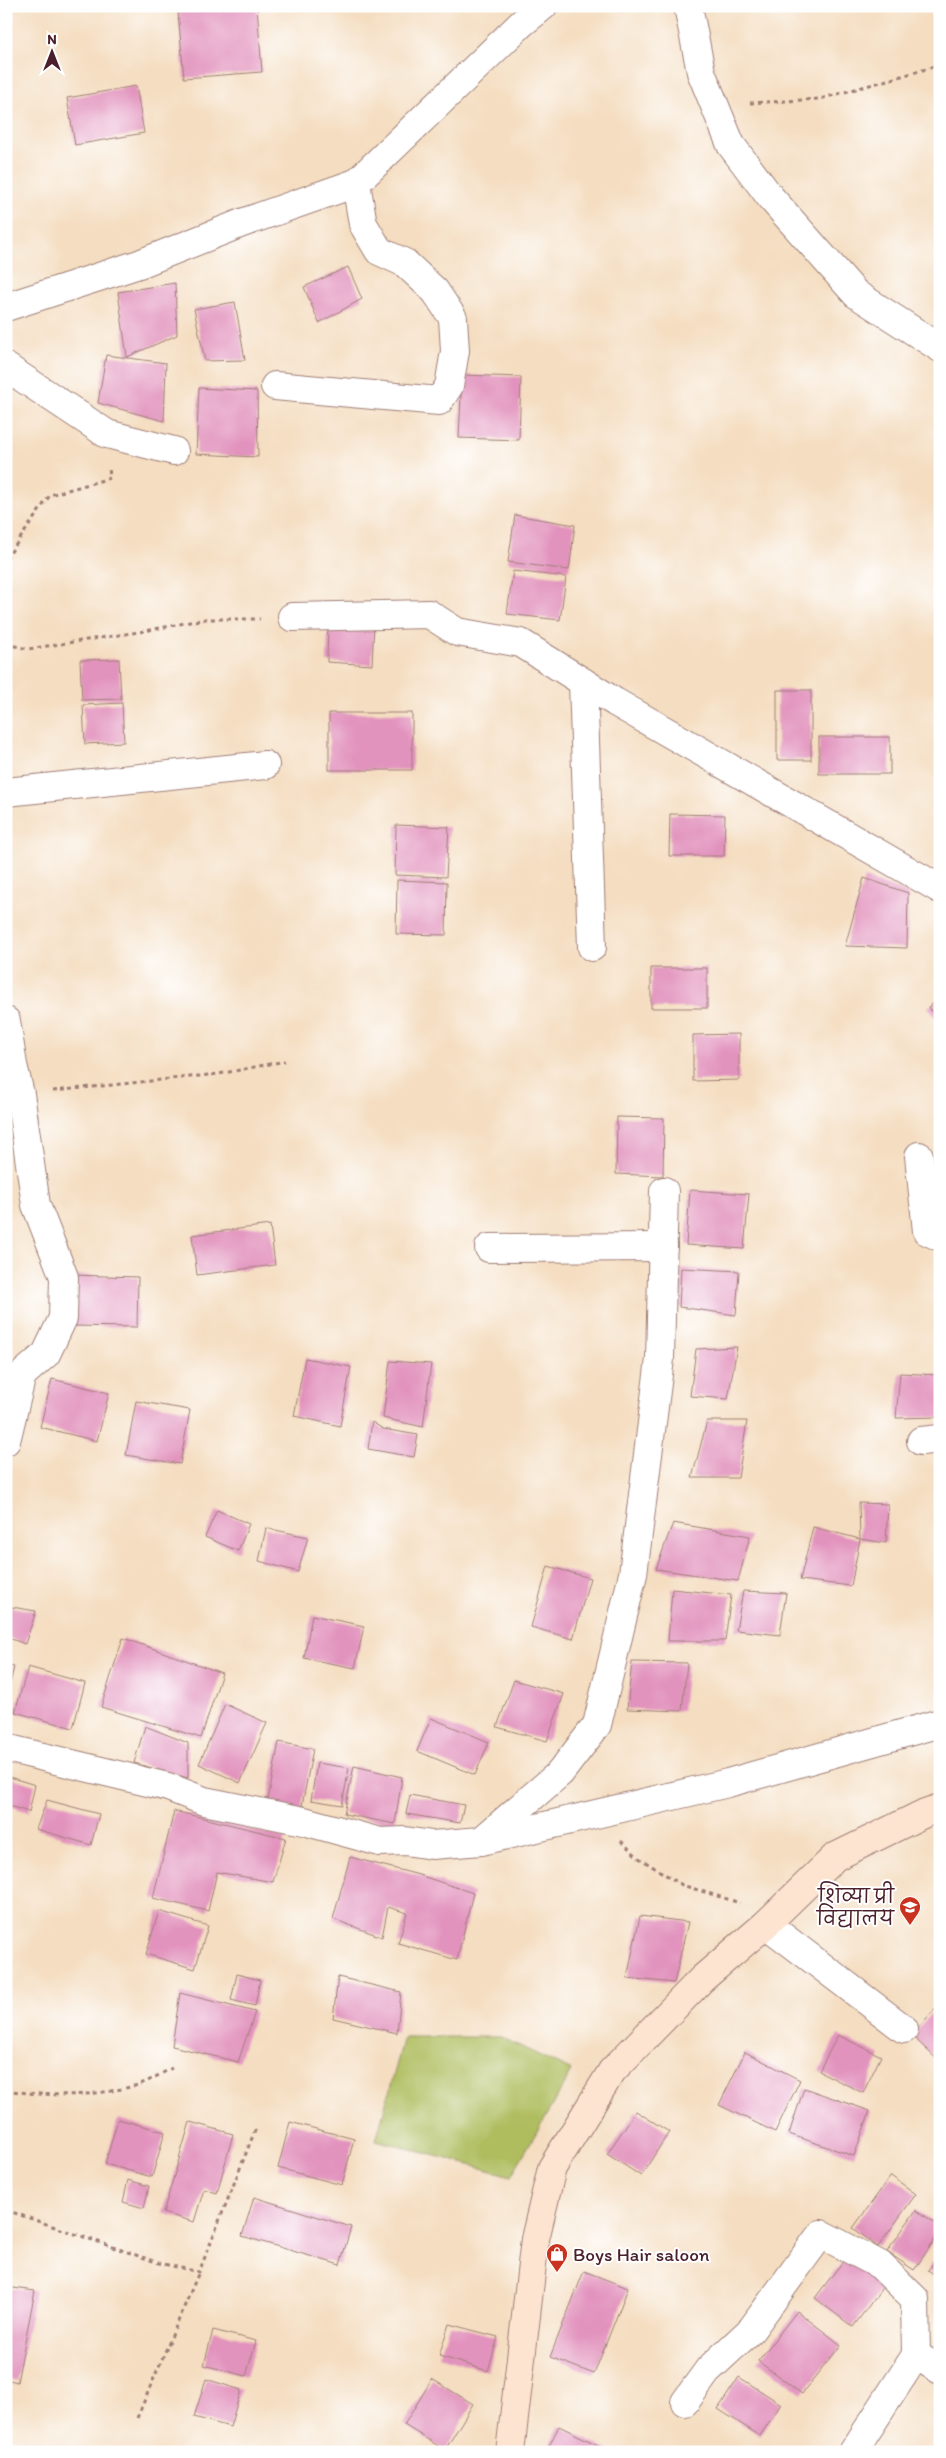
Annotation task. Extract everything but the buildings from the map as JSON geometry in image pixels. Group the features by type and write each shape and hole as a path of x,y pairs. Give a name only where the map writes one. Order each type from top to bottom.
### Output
{"main road":[{"path":"510,2452 535,2239 552,2168 612,2071 702,1979 766,1924 835,1857 925,1813 940,1808"}],"street":[{"path":"6,307 139,264 242,223 356,183 522,22 544,6"},
{"path":"688,6 701,72 731,145 771,198 856,294 940,348"},
{"path":"275,386 439,402 449,386 455,350 453,318 434,291 405,263 379,251 363,224 356,183"},
{"path":"6,367 107,434 174,451"},
{"path":"292,617 429,614 457,632 521,643 583,682 940,889"},
{"path":"583,682 592,947"},
{"path":"6,792 264,765"},
{"path":"6,1021 12,1065 20,1094 36,1205 64,1277 63,1318 46,1354 22,1375 6,1441"},
{"path":"919,1156 927,1231 940,1237"},
{"path":"482,1842 560,1773 597,1725 633,1574 660,1360 664,1191"},
{"path":"489,1248 663,1247"},
{"path":"6,1748 168,1787 204,1802 304,1821 380,1842 432,1845 482,1842 728,1783 940,1723"},
{"path":"766,1924 904,2029"},
{"path":"685,2402 709,2369 751,2330 821,2234 880,2265 915,2299 916,2355 853,2452"},
{"path":"916,2355 940,2370"}],"path":[{"path":"715,106 820,99 930,68 940,61"},
{"path":"6,559 50,495 110,478 107,434"},
{"path":"6,644 28,649 145,631 205,618 292,617"},
{"path":"20,1094 219,1074 285,1061"},
{"path":"594,1815 638,1858 682,1885 737,1902 766,1924"},
{"path":"6,2090 70,2095 98,2092 135,2086 172,2068"},
{"path":"137,2418 199,2272 256,2128"},
{"path":"6,2210 159,2263 199,2272"}],"green space":[{"path":"404,2037 501,2037 572,2071 511,2176 376,2140"}],"place":[{"name":"शिव्या प्री विद्यालय","path":"910,1926"},
{"name":"Boys Hair saloon","path":"557,2273"}]}
